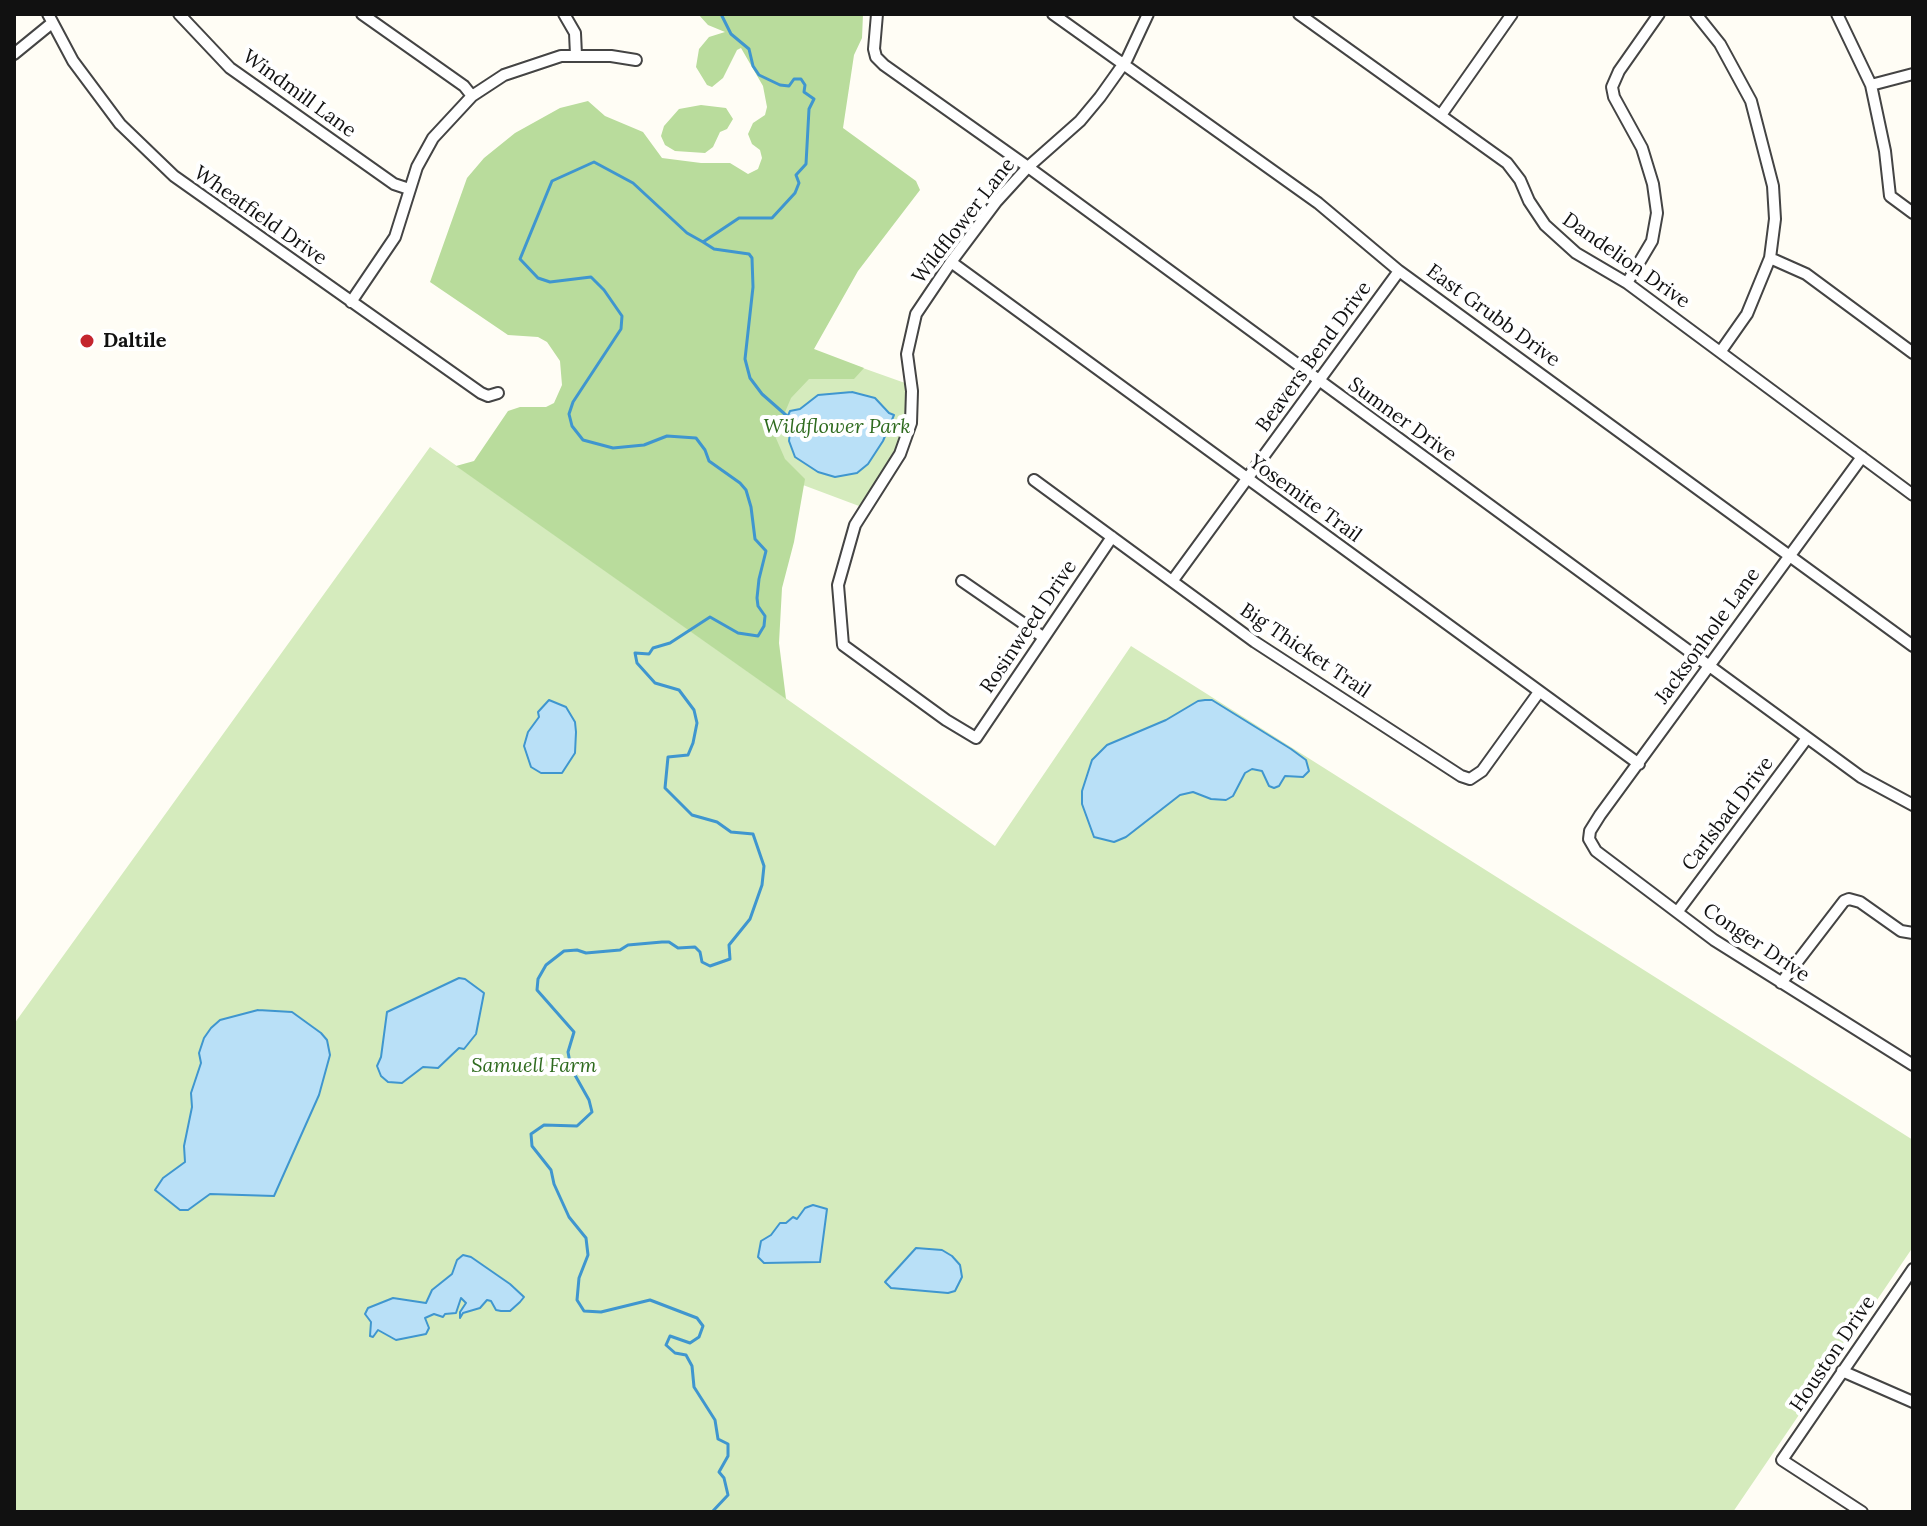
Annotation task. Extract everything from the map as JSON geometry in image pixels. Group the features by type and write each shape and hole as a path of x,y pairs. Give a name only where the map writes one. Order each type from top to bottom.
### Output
{"street":[{"name":"Windmill Lane","path":"179,14 230,68 394,184 409,189"},
{"path":"362,14 464,86 472,96"},
{"path":"564,14 575,33 576,55"},
{"name":"Sumner Drive","path":"877,14 873,40 876,57 1861,777 1913,805"},
{"name":"East Grubb Drive","path":"1053,14 1318,203 1399,271 1913,646"},
{"name":"Wildflower Lane","path":"976,738 946,720 843,645 838,585 855,525 900,454 911,423 912,391 907,354 916,314 996,202 1028,167 1080,121 1123,66 1148,14"},
{"name":"Dandelion Drive","path":"1299,14 1507,163 1520,180 1537,214 1556,237 1576,253 1627,283 1913,495"},
{"path":"1627,283 1652,241 1657,213 1653,184 1642,148 1614,97 1612,87 1619,71 1659,14"},
{"path":"1696,14 1720,44 1751,101 1773,186 1775,219 1770,258 1747,314 1721,351"},
{"path":"1837,14 1871,85 1885,151 1890,196 1913,213"},
{"path":"1441,115 1508,15"},
{"path":"14,54 50,19"},
{"name":"Wheatfield Drive","path":"50,19 73,61 120,124 166,169 481,393 488,396 498,393"},
{"path":"351,302 395,237 417,167 433,138 472,96 504,75 561,56 636,60"},
{"path":"1871,85 1913,74"},
{"path":"1770,258 1806,274 1913,353"},
{"name":"Yosemite Trail","path":"951,262 1639,764"},
{"name":"Beavers Bend Drive","path":"1173,580 1399,271"},
{"name":"Jacksonhole Lane","path":"1589,839 1590,831 1600,815 1862,457"},
{"name":"Big Thicket Trail","path":"1034,480 1255,642 1461,776 1470,779 1482,771 1539,692"},
{"name":"Rosinweed Drive","path":"976,738 1112,537"},
{"path":"962,581 1043,637"},
{"name":"Carlsbad Drive","path":"1678,911 1807,738"},
{"name":"Conger Drive","path":"1589,839 1596,851 1714,940 1913,1065"},
{"path":"1781,983 1844,901 1849,899 1860,902 1901,931 1913,933"},
{"name":"Houston Drive","path":"1862,1512 1782,1460 1913,1269"},
{"path":"1842,1371 1913,1402"}],"green space":[{"path":"698,14 863,14 862,38 854,55 843,128 916,181 920,190 858,271 814,349 864,368 854,379 809,379 791,398 775,436 785,459 805,479 782,588 779,643 786,699 456,466 474,461 508,411 520,407 546,407 554,403 562,385 560,361 547,342 538,337 508,335 430,282 467,178 484,158 515,133 560,108 588,101 605,116 643,132 662,158 730,163 748,174 758,169 762,158 760,150 752,144 748,134 753,123 765,115 767,107 763,86 741,48 737,50 723,78 712,87 707,85 696,67 699,49 709,37 725,32 708,25"},
{"path":"701,105 726,108 733,119 727,129 720,132 713,147 705,153 675,151 665,145 661,136 664,126 679,109"},
{"name":"Wildflower Park","path":"801,346 905,383 906,419 900,439 887,465 859,506 755,467"},
{"name":"Samuell Farm","path":"430,447 995,846 1131,646 1913,1140 1913,1247 1733,1512 14,1512 14,1024"}],"water":[{"path":"852,392 875,398 894,415 883,441 868,464 857,473 835,477 818,472 795,457 786,420 790,411 800,409 818,395"},
{"path":"549,700 566,707 575,722 575,753 562,773 541,773 531,767 524,746 528,732 539,717 538,712"},
{"path":"1212,700 1291,749 1306,760 1309,771 1303,777 1285,776 1274,788 1269,786 1262,771 1252,769 1245,773 1233,796 1226,800 1211,799 1193,792 1180,795 1126,837 1114,842 1094,837 1082,804 1082,791 1092,760 1107,745 1166,720 1198,701"},
{"path":"459,978 484,993 476,1034 464,1049 459,1048 438,1068 423,1067 402,1083 388,1082 377,1066 387,1012"},
{"path":"258,1010 292,1012 327,1040 330,1055 319,1095 274,1196 210,1194 188,1210 180,1210 155,1190 163,1178 185,1162 191,1093 201,1063 199,1053 204,1038 220,1020"},
{"path":"813,1205 827,1209 820,1262 764,1263 758,1257 761,1241 771,1235 780,1223 786,1223 793,1217 797,1219 805,1208"},
{"path":"916,1248 942,1250 952,1256 960,1265 962,1277 955,1291 891,1288 885,1282"},
{"path":"463,1255 471,1257 524,1297 510,1311 496,1310 487,1300 480,1308 463,1313 460,1318 466,1303 461,1298 456,1313 443,1317 434,1314 425,1318 429,1328 426,1334 396,1340 378,1330 373,1337 370,1336 371,1322 365,1314 368,1308 393,1298 426,1303 432,1290 452,1274 457,1260"}],"waterway":[{"path":"712,1512 728,1495 724,1478 719,1472 728,1456 728,1444 718,1439 715,1420 694,1387 692,1366 686,1355 675,1353 666,1345 670,1336 690,1343 699,1337 703,1326 697,1318 650,1300 601,1312 584,1311 577,1300 579,1278 588,1255 586,1238 569,1217 551,1170 532,1146 531,1134 544,1125 577,1126 592,1112 589,1100 571,1068 568,1052 574,1032 537,990 538,979 546,965 564,951 586,953 620,950 628,945 669,942 678,948 695,947 700,952 702,962 710,966 730,959 729,945 750,919 762,885 764,866 753,834 731,832 717,822 692,815 665,788 668,757 688,755 697,723 694,710 679,690 655,683 637,663 635,653 649,654 653,648 670,643 710,617 738,633 758,636 765,616 757,598 766,551 755,539 746,490 709,461 696,438 667,436 644,445 613,448 583,440 572,426 569,414 573,402 621,329 622,316 591,277 550,282 538,278 520,259 552,181 594,162 633,183 687,233 703,242 739,218 772,218 795,193 799,183 796,175 806,164 809,109 814,99 804,92 805,85 801,79 794,79 789,86 759,75 749,49 731,34 721,14"},
{"path":"703,242 714,249 749,254 752,258 753,287 745,359 750,378 762,394 787,416"}],"place":[{"name":"Daltile","path":"87,341"}]}
